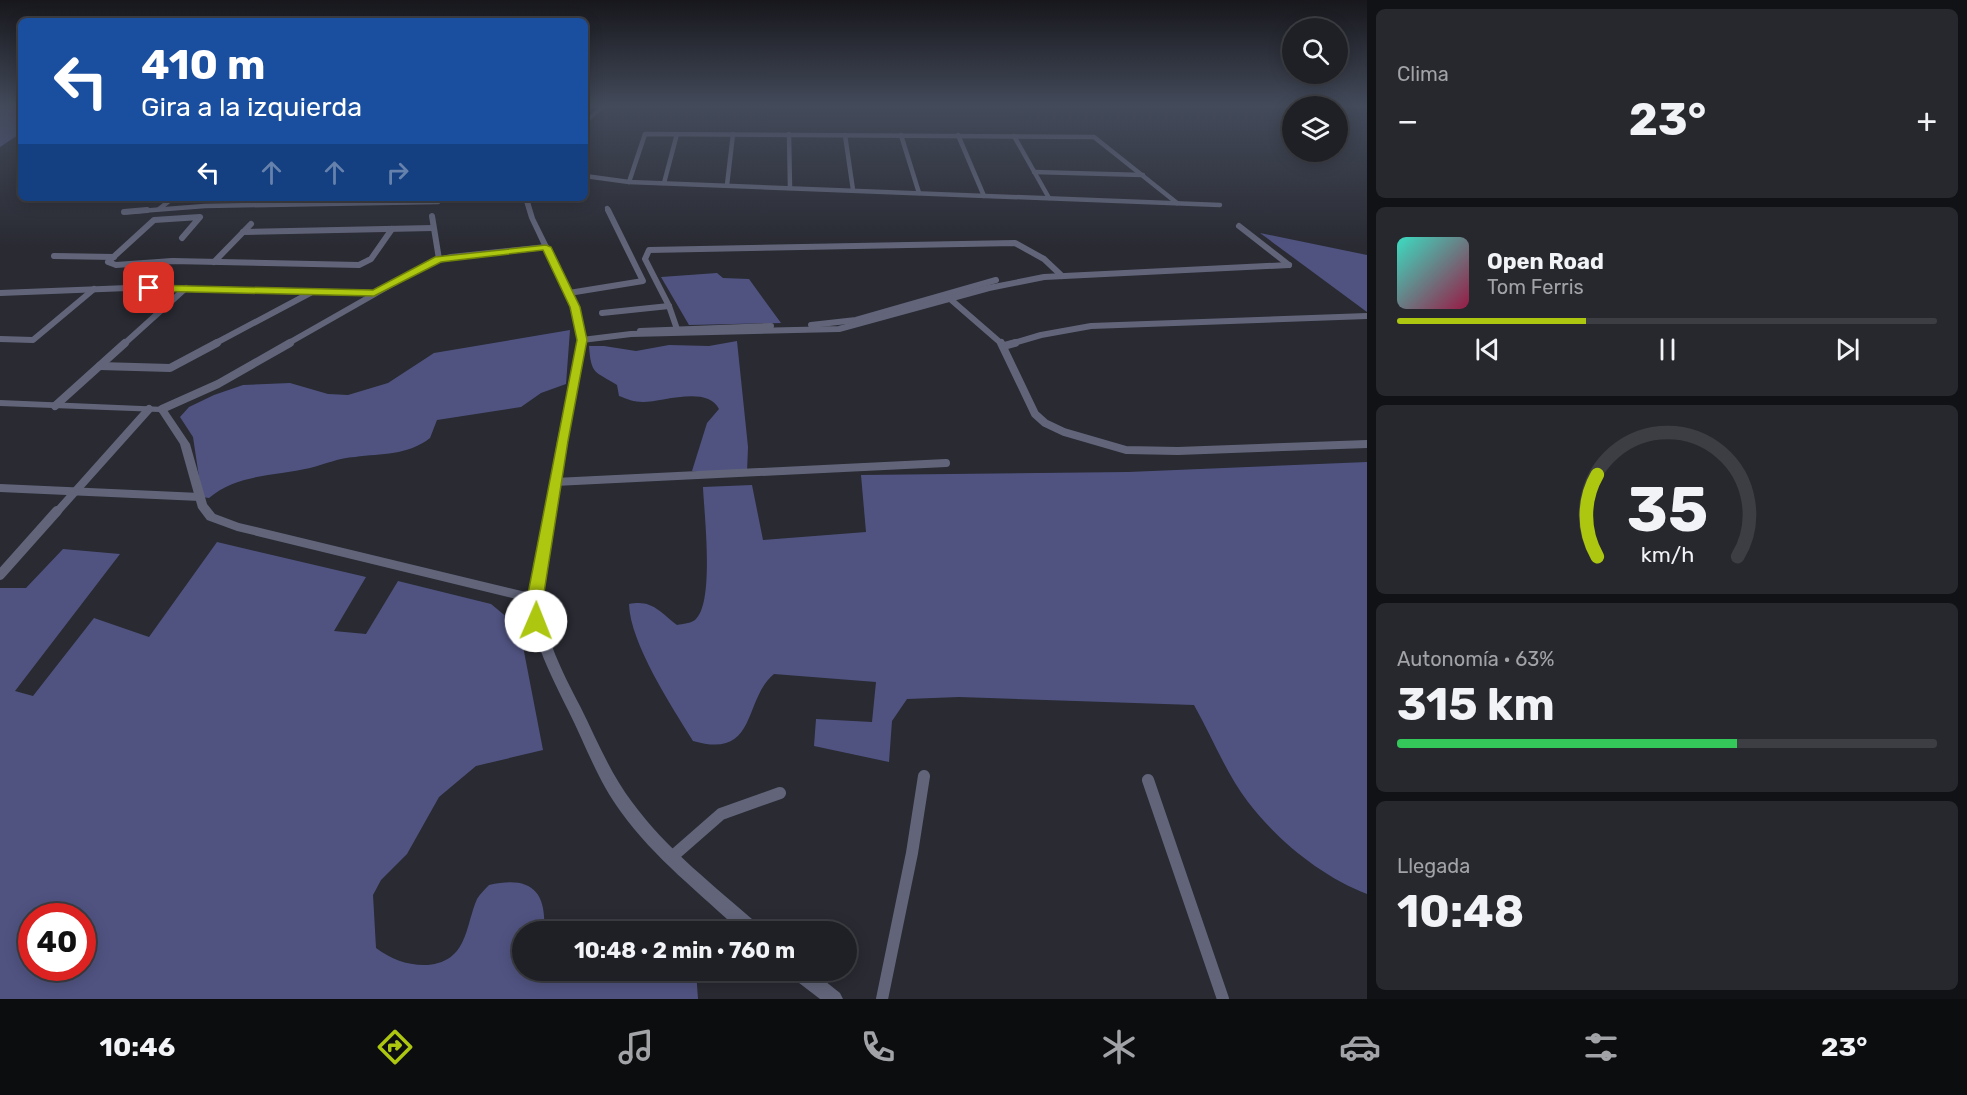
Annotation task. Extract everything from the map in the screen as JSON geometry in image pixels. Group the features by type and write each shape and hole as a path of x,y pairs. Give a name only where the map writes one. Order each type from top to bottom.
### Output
{"street":[{"path":"628,182 638,154"},
{"path":"664,183 671,154"},
{"path":"727,186 731,154"},
{"path":"789,154 790,188"},
{"path":"848,154 853,190"},
{"path":"907,154 919,193"},
{"path":"966,154 984,196"},
{"path":"1024,154 1049,198"},
{"path":"1116,154 1178,203"},
{"path":"1034,172 1143,176"},
{"path":"588,176 628,182 1220,205"},
{"path":"158,209 169,201"},
{"path":"280,205 284,201"},
{"path":"527,201 546,247 569,293 579,322 582,340 535,599 536,621 542,646 601,765 626,806 673,856 742,921"},
{"path":"124,212 280,205 438,202"},
{"path":"569,293 643,281 607,208"},
{"path":"432,216 438,259"},
{"path":"182,238 200,217 154,220 108,262 111,264 214,262 363,264 371,260 392,229"},
{"path":"214,262 251,224"},
{"path":"582,340 678,331 839,329 948,297 1060,273 1287,263 1239,226"},
{"path":"243,232 433,228"},
{"path":"678,331 669,306 645,259 645,254 649,250 1015,243 1025,246 1060,273"},
{"path":"0,403 162,409 218,384 374,293 438,259 546,247"},
{"path":"54,256 114,257"},
{"path":"0,293 128,288"},
{"path":"149,288 374,293"},
{"path":"55,406 186,288"},
{"path":"0,339 33,340 94,290"},
{"path":"0,299 10,292"},
{"path":"100,366 170,368 312,292"},
{"path":"948,297 996,336 1004,346 1039,419 1064,432 1103,446 1126,450 1178,451 1367,444"},
{"path":"602,313 669,306"},
{"path":"1004,346 1041,334 1091,326 1367,316"},
{"path":"0,575 149,409"},
{"path":"162,409 185,444 200,497 211,517 237,527 535,599"},
{"path":"555,482 946,463"},
{"path":"0,488 200,497"},
{"path":"882,999 924,776"},
{"path":"1148,780 1223,999"},
{"path":"673,856 721,813 780,793"},
{"path":"810,981 834,999"}],"shaded area":[{"path":"1260,233 1367,255 1367,312"},
{"path":"717,273 723,278 749,279 781,323 689,325 661,277"},
{"path":"570,330 566,384 541,393 521,407 437,420 430,438 403,451 343,459 310,468 257,477 232,484 209,498 202,497 193,437 180,417 189,407 214,395 243,385 290,383 328,394 348,395 388,383 434,353"},
{"path":"737,341 748,447 747,472 692,471 707,423 719,409 713,402 695,396 640,402 619,396 617,385 595,371 589,346 636,351 669,345 709,346"},
{"path":"1367,462 1367,894 1333,878 1317,867 1287,844 1260,816 1233,779 1194,705 959,697 907,699 892,721 889,762 814,746 816,719 872,722 876,682 774,674 764,685 739,735 729,742 714,745 693,741 644,656 631,620 629,604 650,605 677,625 695,620 701,611 707,578 703,487 752,485 763,540 866,532 861,475 1128,472"},
{"path":"217,542 366,577 334,631 366,634 398,581 491,604 514,623 521,636 543,750 476,766 439,797 407,854 381,880 373,895 376,948 407,963 428,965 441,962 458,950 467,931 477,899 484,890 489,885 515,882 533,889 542,905 544,921 512,921 512,981 697,981 698,999 0,999 0,588 26,588 63,549 120,554 15,691 33,696 94,618 149,637"}],"route":[{"path":"149,288 374,293 438,259 546,247 575,307 582,340 535,599 536,621"}]}
